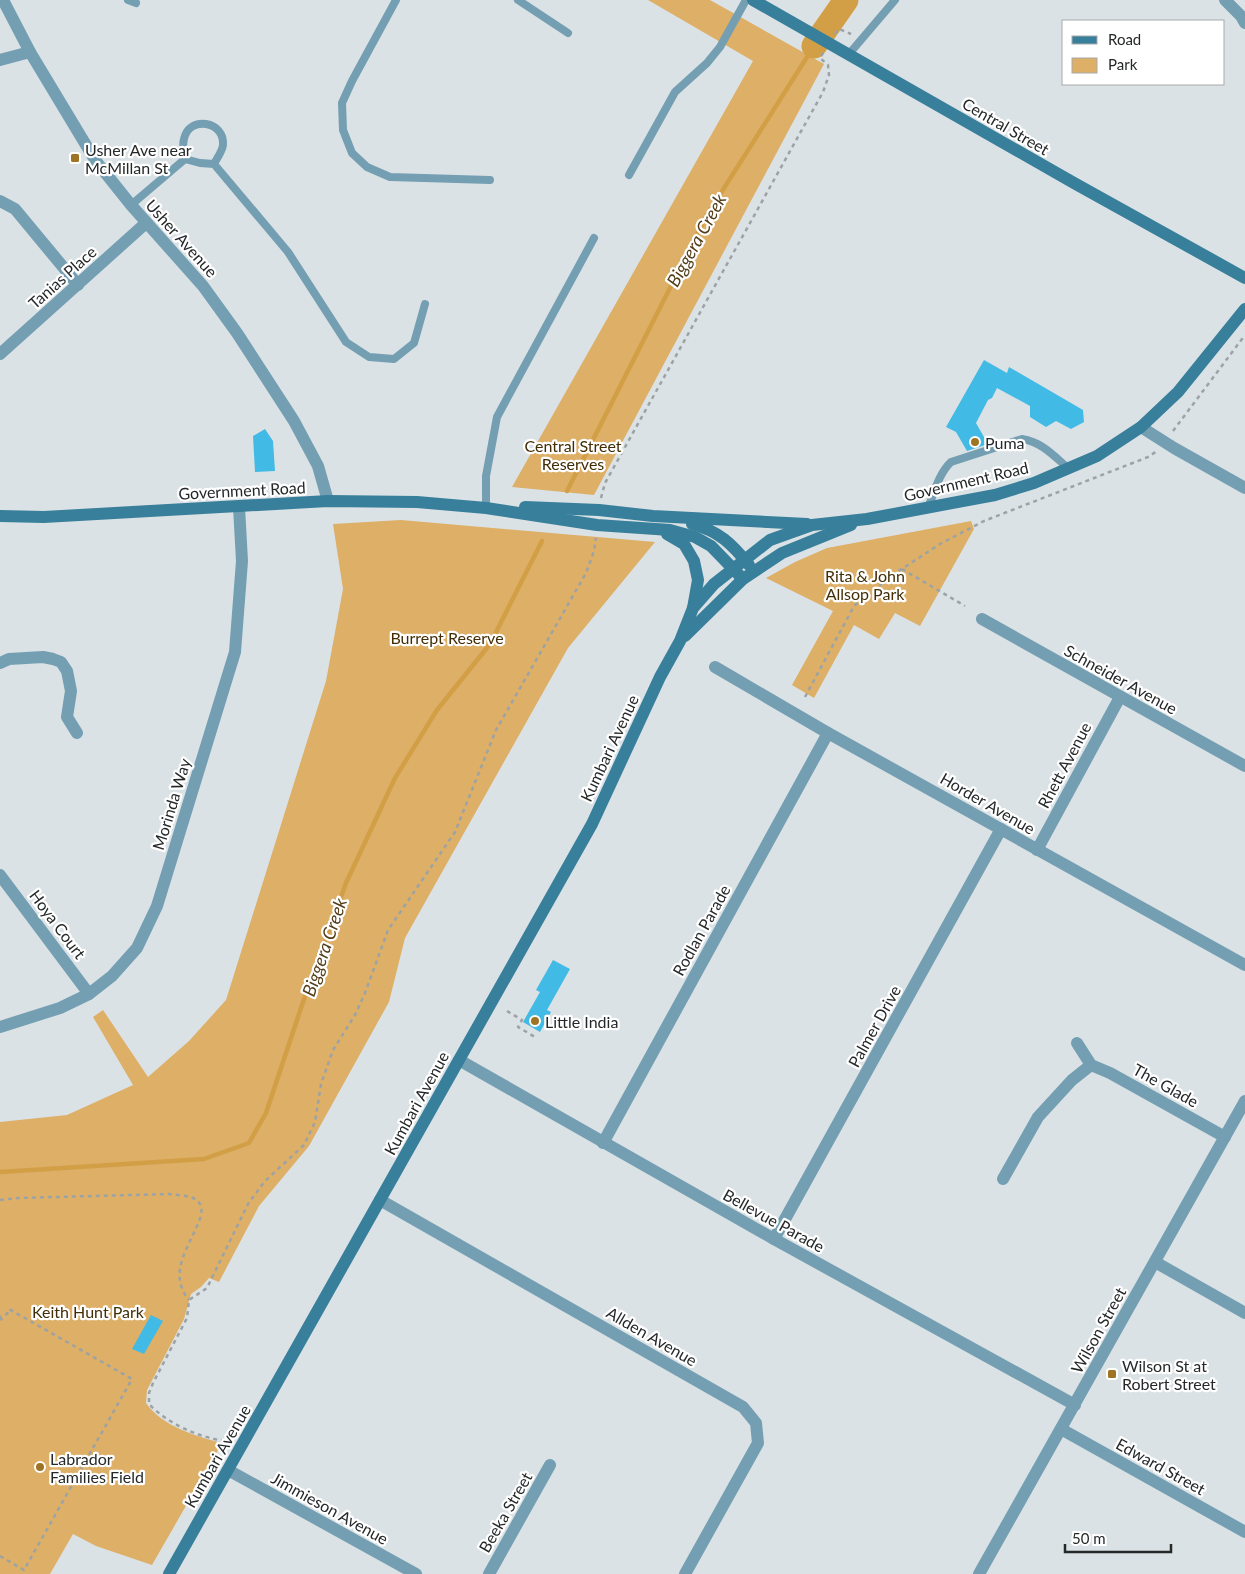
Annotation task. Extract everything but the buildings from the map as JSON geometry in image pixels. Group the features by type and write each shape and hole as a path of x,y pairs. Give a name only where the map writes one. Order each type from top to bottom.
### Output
{"main road":[{"name":"Central Street","path":"753,0 1245,278"},
{"name":"Government Road","path":"0,516 44,517 328,501 417,502 486,508 597,525 651,523 812,525 867,519 995,494 1034,483 1097,456 1141,427 1178,392 1245,309"},
{"name":"Government Road","path":"486,508 534,506 599,510 651,523 695,537 711,546 743,579 782,553 867,519"},
{"name":"Government Road","path":"651,523 708,528 728,540 754,571"},
{"name":"Government Road","path":"651,523 684,544 694,561 698,580 693,608"},
{"name":"Government Road","path":"733,568 770,540 812,525"},
{"name":"Kumbari Avenue","path":"169,1574 592,824 660,677 680,641 693,608 714,584 733,568"},
{"name":"Kumbari Avenue","path":"680,641 743,579"}],"street":[{"name":"Usher Avenue","path":"3,0 30,52 95,160 131,205 204,286 294,420 318,466 328,501"},
{"path":"1225,0 1241,16 1245,23"},
{"path":"0,60 30,52"},
{"path":"0,201 15,209 78,285"},
{"name":"Tanias Place","path":"0,354 146,222"},
{"path":"1141,427 1245,488"},
{"name":"Morinda Way","path":"0,1026 60,1008 89,994 112,976 137,948 156,906 235,652 242,561 239,507"},
{"name":"Schneider Avenue","path":"982,619 1245,766"},
{"path":"0,663 9,659 43,658 61,662 67,672 71,691 67,716 77,732"},
{"name":"Horder Avenue","path":"715,667 828,733 1245,965"},
{"name":"Rhett Avenue","path":"1037,850 1120,697"},
{"name":"Rodlan Parade","path":"603,1143 828,733"},
{"name":"Palmer Drive","path":"774,1238 1001,829"},
{"name":"Hoya Court","path":"0,876 89,994"},
{"path":"1003,1179 1038,1117 1072,1080 1091,1065 1078,1043"},
{"name":"Bellevue Parade","path":"459,1060 603,1143 1075,1405"},
{"name":"The Glade","path":"1091,1065 1110,1073 1225,1137"},
{"name":"Wilson Street","path":"979,1574 1245,1101"},
{"name":"Allden Avenue","path":"380,1200 743,1407 756,1423 758,1443 685,1574"},
{"path":"1156,1262 1245,1313"},
{"name":"Edward Street","path":"1061,1429 1245,1532"},
{"name":"Beeka Street","path":"489,1574 550,1465"},
{"name":"Jimmieson Avenue","path":"228,1470 416,1574"}],"lane":[{"path":"396,0 342,103 343,130 352,153 367,167 390,177 490,180"},
{"path":"518,0 568,33"},
{"path":"628,175 675,92 707,63 720,47 746,0"},
{"path":"849,54 895,0"},
{"path":"185,159 183,143 186,132 195,125 207,124 217,129 222,139 221,151 214,164"},
{"path":"131,205 185,159"},
{"path":"185,159 214,164 288,252 346,342 369,357 394,359 414,343 425,304"},
{"path":"486,508 486,476 497,417 594,238"},
{"path":"928,508 942,474 951,462 1022,439 1041,445 1069,469"}],"path":[{"path":"599,510 604,483 823,92 829,75 828,65 820,58 828,42 837,28 852,35"},
{"path":"1172,433 1245,335"},
{"path":"804,696 854,606 902,569 940,544 984,521 1148,457 1157,450"},
{"path":"189,1300 207,1288 248,1204 264,1182 304,1145 315,1122 321,1084 333,1050 355,1015 365,994 388,930 455,832 496,730 586,573 594,551 597,525"},
{"path":"902,569 965,606"},
{"path":"506,1011 522,1020 518,1027 535,1037"},
{"path":"0,1200 169,1194 188,1196 198,1200 203,1209 202,1216 178,1273 182,1292 189,1300 187,1318 148,1393 148,1404 156,1411 195,1433 225,1441"},
{"path":"0,1556 24,1570 132,1379 9,1309 7,1314 0,1317 3,1322"}],"green space":[{"name":"Central Street Reserves","path":"648,0 710,0 824,64 594,495 512,487 753,61"},
{"name":"Burrept Reserve","path":"401,520 655,542 568,648 405,938 389,1002 309,1146 259,1206 219,1282 209,1278 191,1294 184,1319 147,1390 146,1403 170,1424 190,1433 222,1443 152,1565 96,1546 73,1534 50,1574 0,1574 0,1122 67,1115 133,1085 93,1017 103,1010 148,1077 189,1041 226,1000 326,681 343,589 333,524"},
{"name":"Rita & John Allsop Park","path":"971,521 974,529 920,626 895,613 879,639 854,625 814,698 792,685 833,611 766,578 795,562 827,548"}],"waterway":[{"name":"Biggera Creek","path":"814,46 846,0"},
{"name":"Biggera Creek","path":"567,491 707,215 814,46"},
{"name":"Biggera Creek","path":"0,1172 204,1159 249,1143 266,1113 304,999 346,883 395,778 437,710 490,644 542,541"}],"place":[{"name":"Usher Ave near McMillan St","path":"75,158"},
{"name":"Puma","path":"975,442"},
{"name":"Little India","path":"535,1021"},
{"name":"Wilson St at Robert Street","path":"1112,1374"},
{"name":"Labrador Families Field","path":"40,1467"}],"park label":[{"name":"Keith Hunt Park","path":"88,1311"}]}
